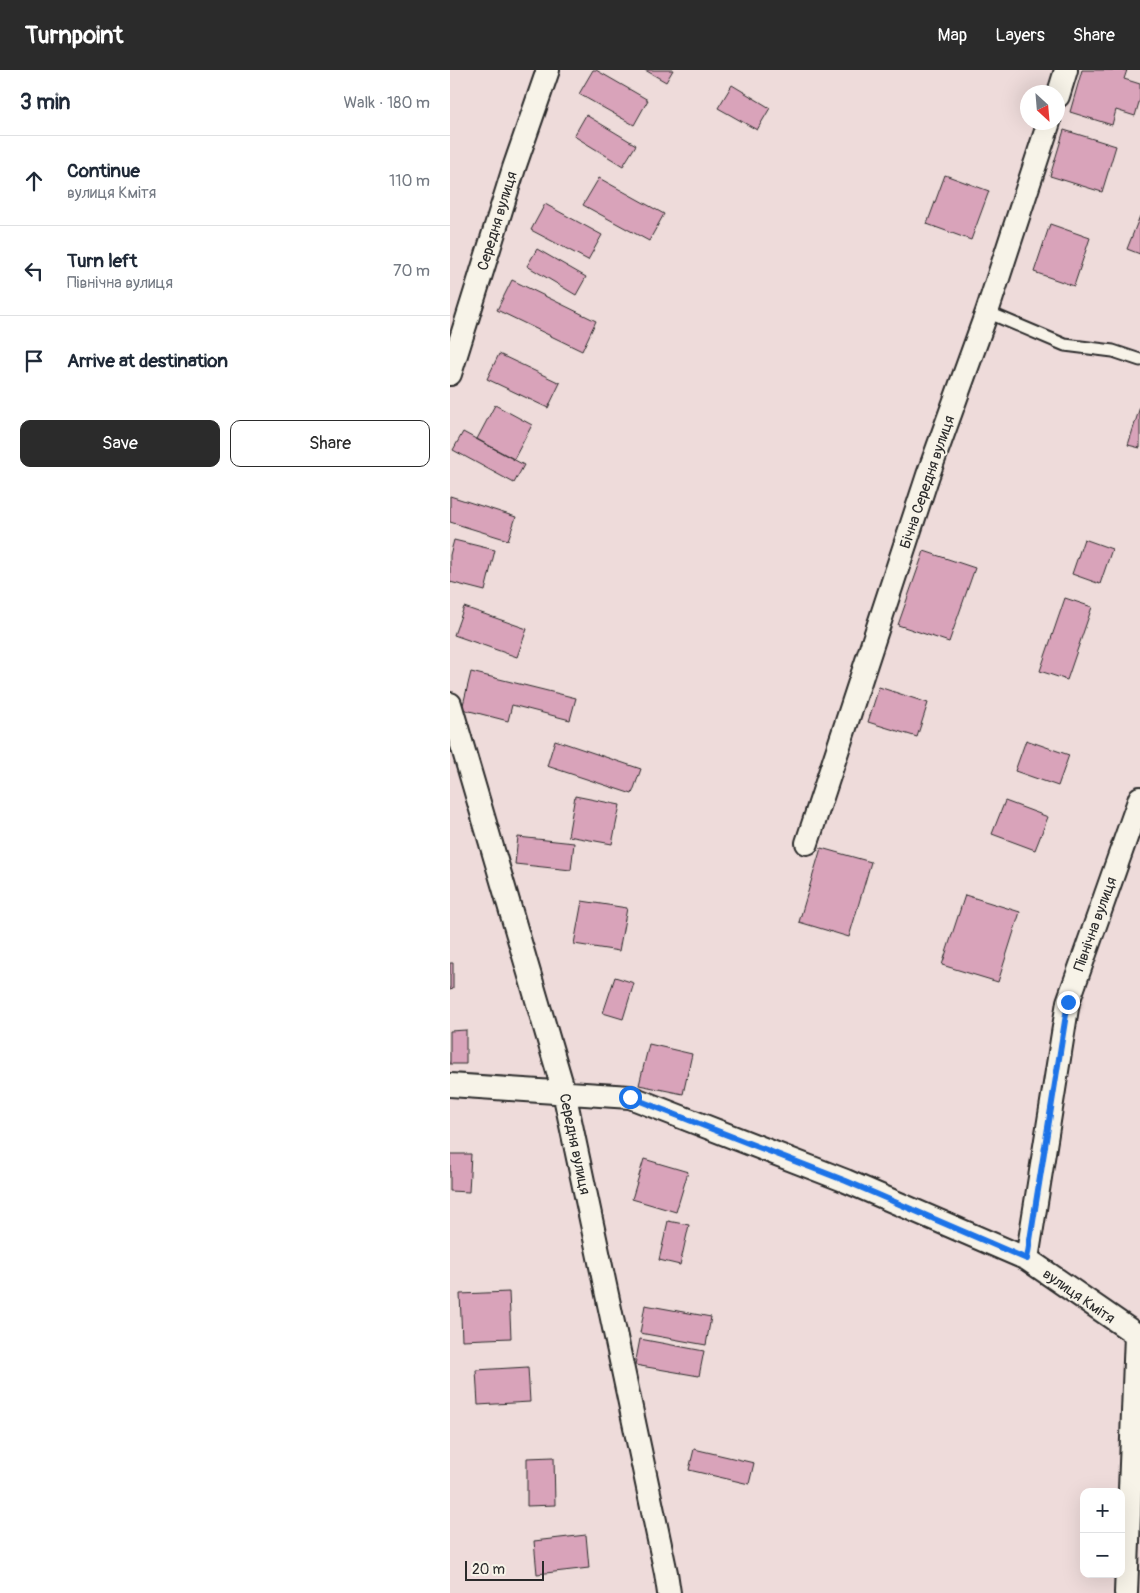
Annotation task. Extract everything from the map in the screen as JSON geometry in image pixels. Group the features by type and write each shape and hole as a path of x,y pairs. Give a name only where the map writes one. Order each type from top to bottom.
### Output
{"street":[{"name":"Середня вулиця","path":"450,374 514,168 548,70"},
{"path":"1061,85 1066,70"},
{"name":"Бічна Середня вулиця","path":"807,843 928,475 987,312 1046,130"},
{"name":"Середня вулиця","path":"450,704 564,1092 664,1564 668,1593"},
{"name":"Північна вулиця","path":"1027,1259 1068,1002 1140,798"},
{"name":"вулиця Кмітя","path":"450,1085 630,1097 846,1181 1027,1259 1138,1336"},
{"path":"1126,1593 1138,1336"}],"lane":[{"path":"987,312 1065,345 1112,351 1140,360"}],"building":[{"path":"593,70 648,100 634,125 579,94"},
{"path":"645,70 673,70 666,82"},
{"path":"1082,70 1127,70 1124,79 1140,84 1140,99 1135,116 1116,110 1112,125 1070,112"},
{"path":"732,85 770,108 757,130 718,108"},
{"path":"586,115 636,145 623,166 574,136"},
{"path":"1064,130 1116,146 1102,192 1050,176"},
{"path":"945,175 989,191 971,240 927,224"},
{"path":"599,178 664,214 649,241 583,205"},
{"path":"545,204 602,235 588,260 531,230"},
{"path":"1140,216 1140,254 1127,249"},
{"path":"1050,224 1090,238 1074,286 1034,272"},
{"path":"537,249 586,277 576,295 527,266"},
{"path":"512,280 596,321 582,351 497,310"},
{"path":"499,354 560,383 548,408 487,379"},
{"path":"495,405 532,425 514,459 477,439"},
{"path":"1140,407 1140,448 1128,445"},
{"path":"463,432 524,465 514,483 453,450"},
{"path":"450,496 516,517 508,540 450,522"},
{"path":"1084,539 1112,549 1100,584 1072,574"},
{"path":"454,540 495,550 485,591 450,582 450,555"},
{"path":"924,551 975,568 949,642 898,625"},
{"path":"1065,598 1092,607 1067,680 1040,671"},
{"path":"464,607 527,629 517,657 454,635"},
{"path":"471,672 576,698 570,720 512,705 508,721 462,709"},
{"path":"879,687 928,703 917,737 868,722"},
{"path":"555,740 641,769 632,794 547,766"},
{"path":"1026,740 1069,755 1058,786 1015,771"},
{"path":"575,796 620,805 612,844 568,836"},
{"path":"1005,801 1048,817 1035,850 992,834"},
{"path":"518,837 574,843 571,870 515,864"},
{"path":"821,848 871,862 849,937 799,922"},
{"path":"965,895 1020,912 998,982 942,965"},
{"path":"582,901 627,908 619,951 574,944"},
{"path":"450,963 453,963 453,989 450,990"},
{"path":"615,977 634,983 623,1019 603,1013"},
{"path":"466,1030 466,1064 450,1064 450,1031"},
{"path":"649,1044 692,1054 683,1094 639,1085"},
{"path":"450,1154 471,1154 469,1192 450,1191"},
{"path":"644,1159 688,1172 676,1212 632,1199"},
{"path":"668,1221 689,1225 680,1265 659,1260"},
{"path":"509,1292 511,1338 462,1340 460,1294"},
{"path":"645,1305 711,1317 706,1345 640,1333"},
{"path":"640,1339 704,1351 699,1376 635,1365"},
{"path":"528,1367 530,1402 478,1405 476,1370"},
{"path":"694,1449 754,1463 749,1484 689,1470"},
{"path":"554,1457 555,1505 527,1506 527,1458"},
{"path":"586,1535 589,1568 537,1574 534,1541"}],"route":[{"path":"630,1097 846,1181 1027,1259 1068,1002"}]}
